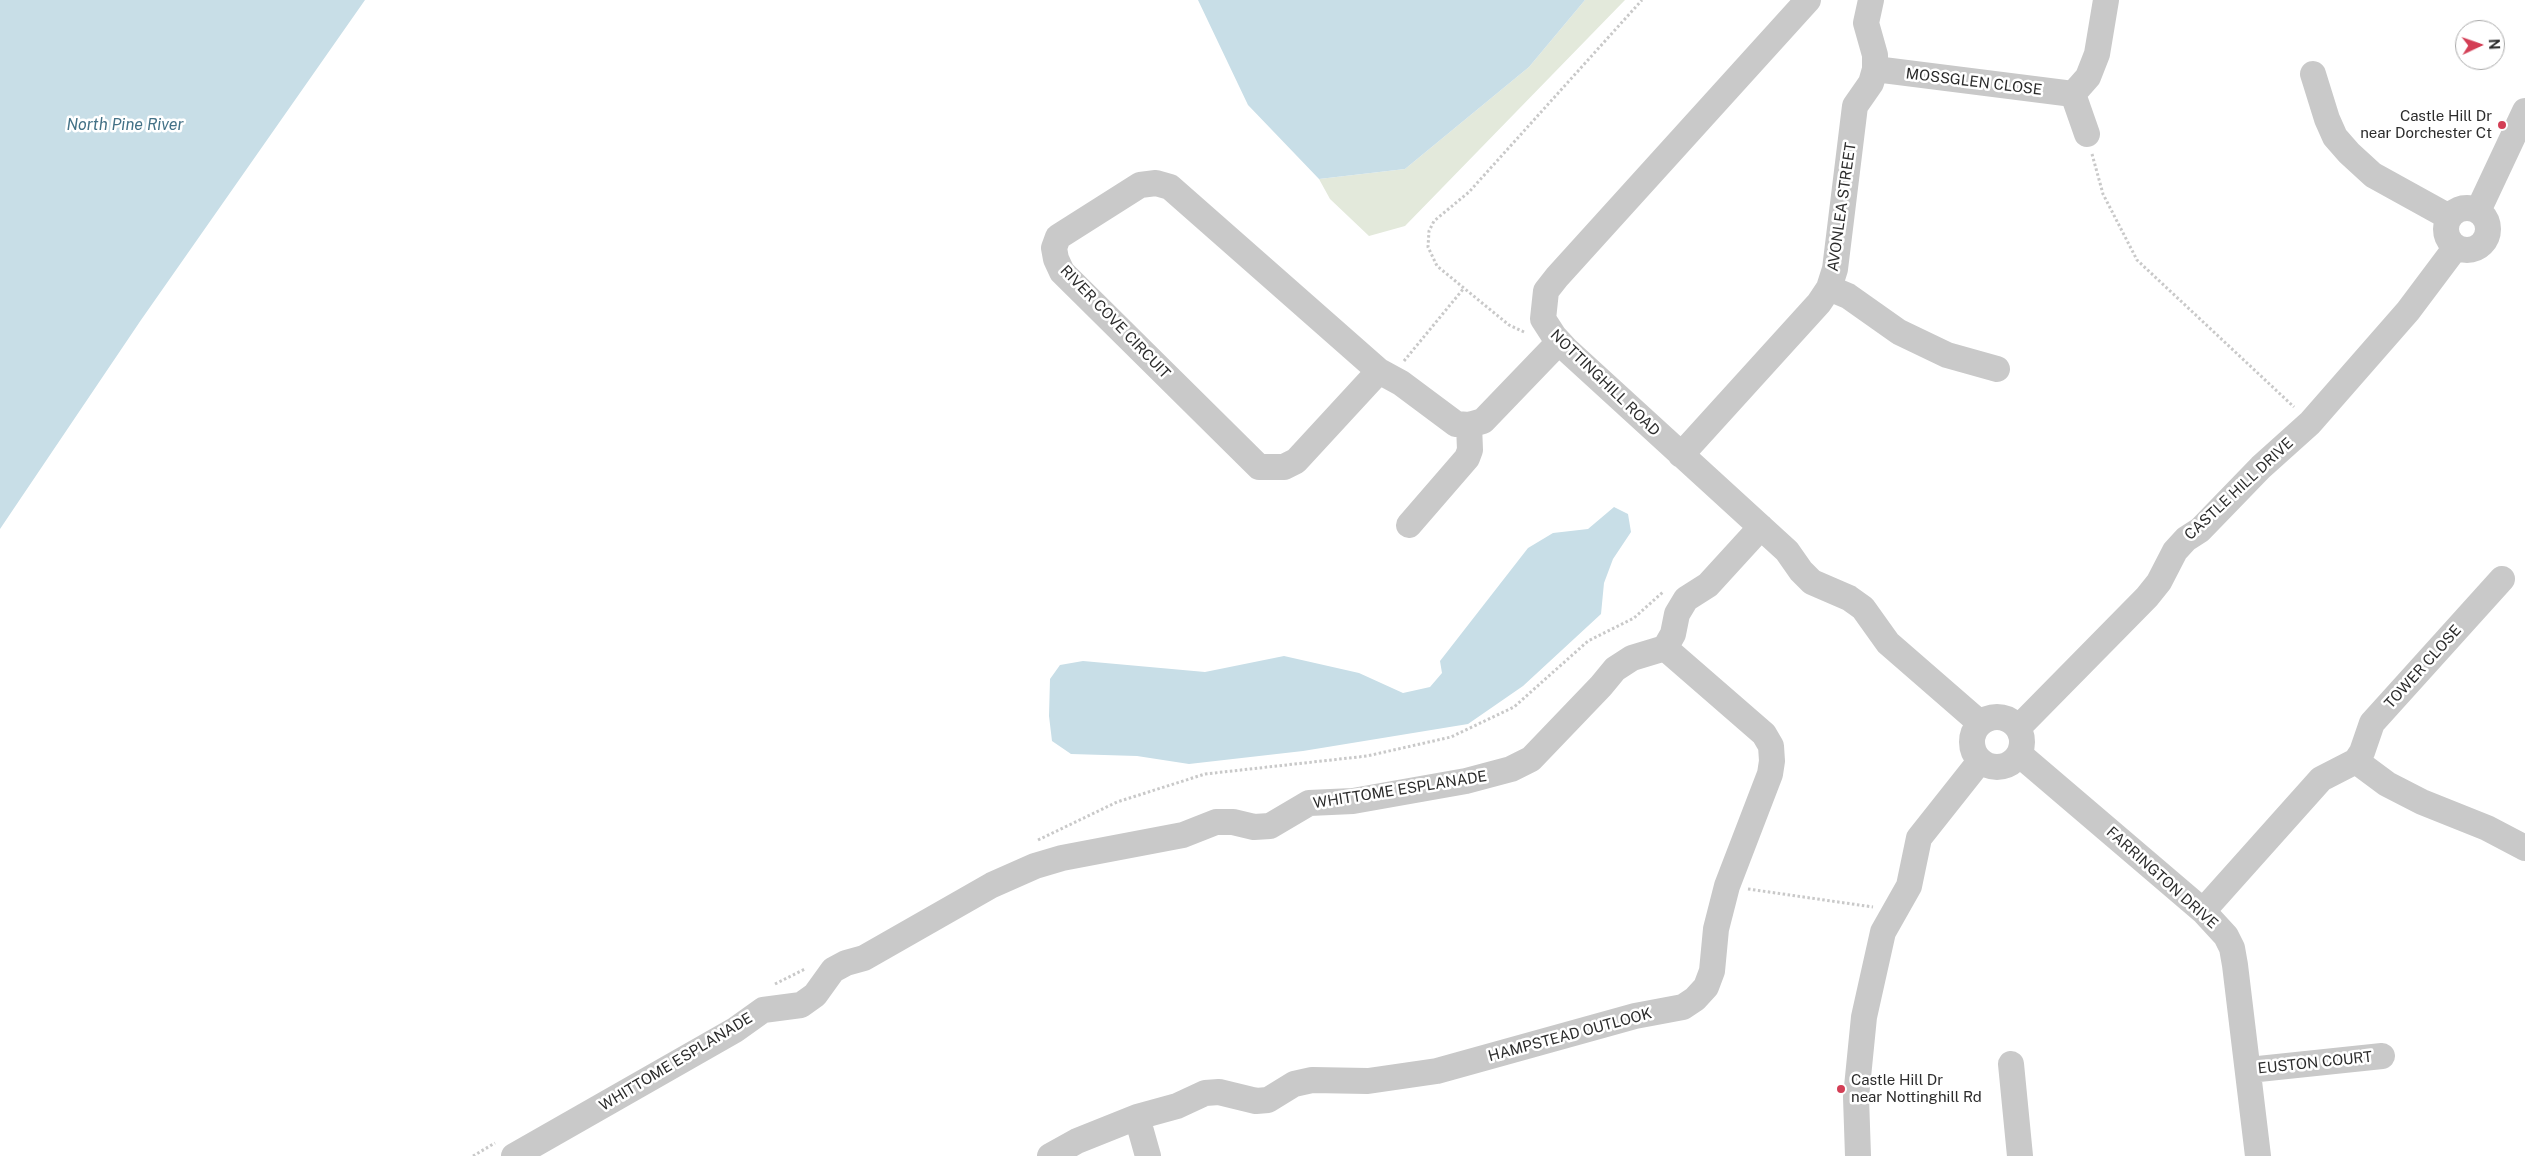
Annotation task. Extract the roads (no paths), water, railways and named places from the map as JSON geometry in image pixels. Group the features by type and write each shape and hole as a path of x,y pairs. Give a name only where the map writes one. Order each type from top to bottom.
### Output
{"street":[{"name":"NOTTINGHILL ROAD","path":"1808,0 1546,291 1542,319 1553,348 1681,455 1761,527 1787,551 1801,572 1812,582 1849,598 1863,608 1888,643 1980,723"},
{"path":"1871,0 1866,23 1875,55 1875,70"},
{"path":"2087,134 2074,94 2088,76 2097,54 2106,0"},
{"name":"MOSSGLEN CLOSE","path":"1875,70 2074,94"},
{"name":"AVONLEA STREET","path":"1681,455 1819,303 1829,288 1836,269 1855,106 1871,83 1875,70"},
{"path":"2313,74 2327,119 2335,137 2348,152 2373,175 2449,217"},
{"path":"2478,211 2525,111"},
{"name":"RIVER COVE CIRCUIT","path":"1395,368 1296,461 1284,467 1260,467 1062,272 1056,259 1054,248 1058,237 1140,185 1156,183 1170,187 1395,368 1456,424 1469,425"},
{"path":"2466,207 2478,211 2487,222 2487,237 2483,243 2470,250 2456,247 2447,237 2446,230 2449,217 2459,209 2466,207"},
{"name":"CASTLE HILL DRIVE","path":"2018,728 2147,598 2159,582 2175,551 2186,539 2200,530 2261,467 2310,423 2408,311 2456,247"},
{"path":"1829,288 1848,296 1899,332 1947,354 1997,369"},
{"path":"1409,525 1467,458 1470,450 1469,425 1483,421 1553,348"},
{"path":"1664,648 1673,634 1678,614 1686,599 1708,585 1761,527"},
{"name":"TOWER CLOSE","path":"2356,761 2362,752 2372,723 2502,579"},
{"name":"HAMPSTEAD OUTLOOK","path":"1050,1156 1077,1141 1137,1117 1177,1106 1204,1093 1219,1092 1256,1101 1268,1100 1294,1084 1312,1080 1368,1081 1437,1071 1635,1016 1683,1007 1696,999 1706,987 1712,971 1716,929 1727,886 1770,774 1772,761 1771,746 1764,734 1664,648"},
{"name":"WHITTOME ESPLANADE","path":"507,1149 735,1030 764,1010 801,1005 815,995 833,970 846,963 864,958 992,885 1034,866 1062,858 1183,835 1216,822 1233,822 1254,827 1270,826 1309,804 1353,801 1493,776 1531,759 1615,669 1632,658 1664,648"},
{"path":"1996,716 2012,721 2018,728 2022,741 2019,754 2015,760 2001,767 1994,767 1980,761 1975,754 1972,738 1980,723 1996,716"},
{"name":"FARRINGTON DRIVE","path":"2019,754 2203,911 2226,936 2232,948 2249,1070 2258,1156"},
{"path":"1858,1156 1856,1097 1864,1017 1883,932 1894,910 1903,900 1909,886 1919,838 1980,761"},
{"path":"2203,911 2321,779 2356,761 2387,784 2422,802 2487,828 2525,848"},
{"name":"EUSTON COURT","path":"2249,1070 2382,1056"},
{"path":"2011,1064 2020,1156"},
{"path":"1137,1117 1148,1156"}],"water":[{"name":"North Pine River","path":"0,0 365,0 141,320 0,529"},
{"path":"1198,0 1585,0 1529,67 1405,169 1319,179 1248,105"},
{"path":"1614,507 1628,514 1631,532 1613,559 1604,583 1601,614 1523,686 1468,724 1303,751 1189,764 1137,756 1071,754 1052,741 1049,716 1050,679 1060,665 1083,661 1205,672 1284,656 1359,673 1403,693 1430,687 1442,673 1440,661 1528,548 1553,533 1588,529"}],"place":[{"name":"Castle Hill Dr near Dorchester Ct","path":"2502,125"},
{"name":"Castle Hill Dr near Nottinghill Rd","path":"1841,1089"}]}
